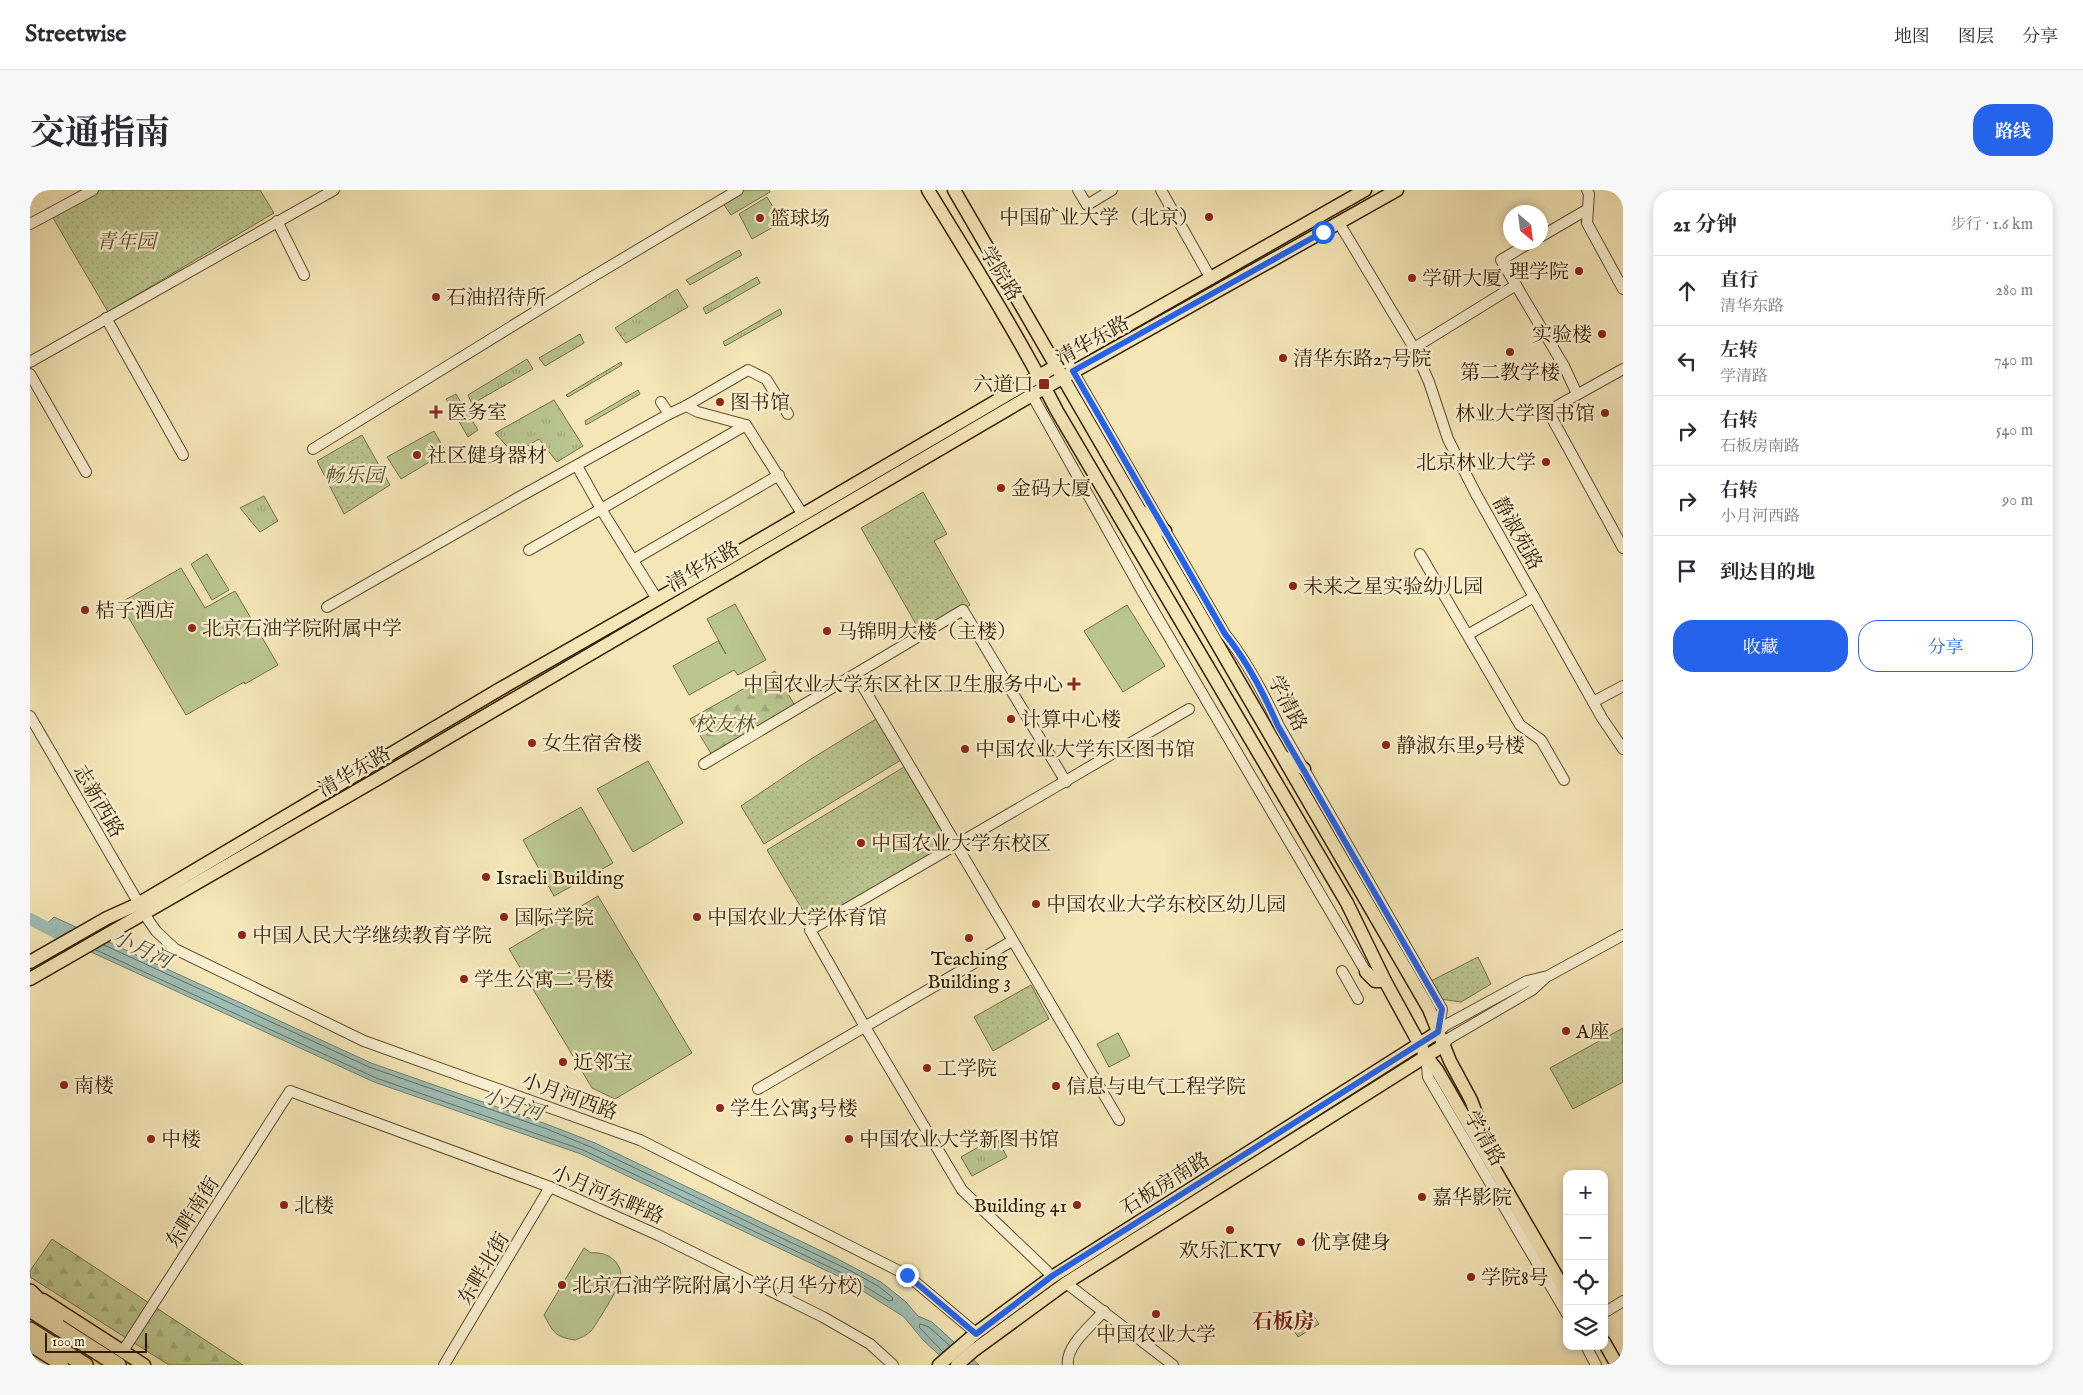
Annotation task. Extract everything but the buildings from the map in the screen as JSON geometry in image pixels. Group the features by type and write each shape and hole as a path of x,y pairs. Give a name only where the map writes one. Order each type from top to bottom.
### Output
{"highway":[{"path":"30,1291 76,1338"},
{"path":"30,1309 76,1338 121,1358"},
{"path":"30,1330 85,1365"}],"main road":[{"name":"学院路","path":"928,190 991,292 1042,382"},
{"name":"学院路","path":"954,190 1068,374"},
{"name":"清华东路","path":"30,962 90,928 141,909 379,778 1032,395 1061,363 1365,190"},
{"name":"清华东路","path":"30,979 106,935 141,909 371,765 657,599 1042,382 1068,374 1397,190"},
{"path":"1322,214 1339,223 1341,204"},
{"name":"学清路","path":"1068,374 1138,508 1429,1009 1471,1100 1485,1137 1563,1271"},
{"name":"学清路","path":"1042,382 1347,903 1386,982 1426,1056 1437,1070 1563,1287"},
{"path":"1138,508 1165,531"},
{"path":"1284,757 1304,770"},
{"path":"371,765 379,778"},
{"path":"1366,972 1375,982 1386,982"},
{"name":"石板房南路","path":"957,1365 976,1334 1052,1276 1438,1032"},
{"name":"石板房南路","path":"939,1365 1444,1045"},
{"path":"1506,1210 1519,1213"},
{"path":"30,1291 121,1358 144,1365"},
{"path":"30,1344 62,1365"},
{"path":"1608,1349 1618,1365"},
{"path":"1599,1350 1608,1365"}],"street":[{"path":"30,224 93,190"},
{"path":"30,362 334,190"},
{"path":"314,449 582,283 738,190"},
{"path":"1078,190 1087,205 1112,190"},
{"path":"1161,190 1211,278"},
{"path":"1587,190 1589,194 1587,223 1623,289"},
{"path":"1548,232 1588,208"},
{"path":"277,221 304,276"},
{"name":"静淑苑路","path":"1339,223 1414,348 1429,382 1448,439 1476,494 1593,702 1623,749"},
{"path":"1518,250 1501,260 1564,366 1577,394"},
{"path":"1414,348 1516,285"},
{"path":"106,318 183,455"},
{"path":"1623,369 1548,411 1623,548"},
{"path":"327,607 748,370 766,378 788,414"},
{"path":"30,374 86,472"},
{"name":"学清路","path":"1068,374 1268,702 1278,726 1442,1009 1438,1032"},
{"path":"1032,395 1142,591 1366,972"},
{"path":"661,402 669,414"},
{"path":"686,406 698,412 746,425 780,475 803,515"},
{"path":"529,550 746,425"},
{"path":"577,466 601,509 657,599"},
{"path":"632,560 780,475"},
{"path":"1420,554 1469,634 1520,725 1541,740 1564,780"},
{"path":"1469,634 1534,597"},
{"path":"704,764 963,610 1066,782"},
{"path":"856,675 1119,1120"},
{"path":"1593,702 1623,686"},
{"path":"1047,1271 962,1190 810,930 1189,709"},
{"name":"志新西路","path":"30,716 141,909"},
{"name":"小月河西路","path":"141,909 156,931 175,949 364,1041 640,1140 907,1275 976,1334"},
{"path":"1444,1045 1448,1039 1532,990 1548,976 1623,936"},
{"path":"758,1089 1012,941"},
{"path":"1342,971 1358,999"},
{"path":"1438,1032 1446,1025 1527,981 1548,976"},
{"name":"学清路","path":"1426,1056 1428,1077 1563,1307"},
{"name":"小月河东畔路","path":"290,1092 550,1187 658,1235 823,1317 870,1344 893,1365"},
{"name":"东畔南街","path":"121,1358 290,1092"},
{"name":"东畔北街","path":"444,1365 550,1187"},
{"path":"1066,1283 1173,1365"},
{"path":"1608,1310 1623,1301"},
{"path":"1068,1365 1067,1358 1076,1343 1104,1311"},
{"path":"1588,1350 1596,1365"}],"green space":[{"name":"青年园","path":"95,190 260,190 274,213 108,312 53,218"},
{"path":"742,190 769,190 770,192 731,215 722,202"},
{"name":"篮球场","path":"767,197 782,222 752,239 739,214"},
{"path":"739,250 742,255 690,285 686,280"},
{"path":"757,277 760,283 706,314 703,308"},
{"path":"677,289 688,307 626,343 615,328"},
{"path":"780,309 782,314 725,346 723,342"},
{"path":"580,334 584,343 545,366 539,358"},
{"path":"527,359 533,369 472,404 468,395"},
{"path":"621,362 622,365 568,397 566,395"},
{"path":"638,390 640,394 586,425 585,421"},
{"path":"456,394 478,430 468,437 446,399"},
{"path":"554,400 583,446 557,462 539,439 514,454 495,433"},
{"name":"社区健身器材","path":"434,431 446,452 401,479 387,457"},
{"name":"畅乐园","path":"362,435 390,485 344,514 317,461"},
{"path":"923,492 947,534 934,541 970,605 921,633 861,528"},
{"path":"264,496 278,521 260,532 240,508"},
{"path":"207,554 229,590 212,600 191,564"},
{"path":"181,568 205,608 235,591 278,665 186,715 120,603"},
{"path":"735,604 766,660 738,675 734,670 689,695 673,666 718,641 726,654 707,619"},
{"path":"1127,605 1165,666 1123,692 1084,631"},
{"name":"校友林","path":"775,671 795,706 712,755 690,719"},
{"path":"876,719 901,760 764,844 741,806 811,759"},
{"path":"648,761 683,823 633,852 597,789"},
{"path":"904,767 949,843 811,924 767,850"},
{"path":"581,807 613,863 554,896 523,840"},
{"path":"598,896 692,1053 615,1099 592,1088 509,949"},
{"path":"1478,957 1491,984 1461,1002 1440,999 1429,982"},
{"path":"1031,985 1049,1019 993,1051 974,1017"},
{"path":"1623,1028 1623,1082 1573,1109 1550,1068"},
{"path":"1118,1033 1130,1056 1109,1067 1097,1044"},
{"path":"996,1137 1007,1157 972,1176 961,1157"},
{"path":"52,1239 243,1365 169,1365 30,1277 30,1271"},
{"path":"584,1248 591,1253 603,1254 613,1259 619,1268 621,1280 591,1331 575,1340 555,1333 544,1315"},
{"path":"1311,1312 1319,1324 1298,1337 1290,1324"}],"water":[{"path":"54,917 371,1063 595,1143 836,1258 881,1282 906,1302 918,1316 932,1322 979,1365 950,1365 923,1340 904,1317 844,1279 581,1154 374,1082 41,929"}],"waterway":[{"name":"小月河","path":"30,919 59,934"}],"place":[{"name":"中国矿业大学（北京）","path":"1209,217"},
{"name":"篮球场","path":"760,218"},
{"name":"理学院","path":"1579,271"},
{"name":"学研大厦","path":"1412,278"},
{"name":"石油招待所","path":"436,297"},
{"name":"实验楼","path":"1602,334"},
{"name":"第二教学楼","path":"1510,352"},
{"name":"清华东路27号院","path":"1283,358"},
{"name":"六道口","path":"1044,384"},
{"name":"图书馆","path":"720,402"},
{"name":"医务室","path":"436,412"},
{"name":"林业大学图书馆","path":"1605,413"},
{"name":"社区健身器材","path":"417,455"},
{"name":"北京林业大学","path":"1546,462"},
{"name":"金码大厦","path":"1001,488"},
{"name":"未来之星实验幼儿园","path":"1293,586"},
{"name":"桔子酒店","path":"85,610"},
{"name":"北京石油学院附属中学","path":"192,628"},
{"name":"马锦明大楼（主楼）","path":"827,631"},
{"name":"中国农业大学东区社区卫生服务中心","path":"1074,684"},
{"name":"计算中心楼","path":"1011,719"},
{"name":"女生宿舍楼","path":"532,743"},
{"name":"静淑东里9号楼","path":"1386,745"},
{"name":"中国农业大学东区图书馆","path":"965,749"},
{"name":"中国农业大学东校区","path":"861,843"},
{"name":"Israeli Building","path":"486,877"},
{"name":"中国农业大学东校区幼儿园","path":"1036,904"},
{"name":"国际学院","path":"504,917"},
{"name":"中国农业大学体育馆","path":"697,917"},
{"name":"中国人民大学继续教育学院","path":"242,935"},
{"name":"Teaching Building 3","path":"969,938"},
{"name":"学生公寓二号楼","path":"464,979"},
{"name":"A座","path":"1566,1031"},
{"name":"近邻宝","path":"563,1062"},
{"name":"工学院","path":"927,1068"},
{"name":"南楼","path":"64,1085"},
{"name":"信息与电气工程学院","path":"1056,1086"},
{"name":"学生公寓3号楼","path":"720,1108"},
{"name":"中楼","path":"151,1139"},
{"name":"中国农业大学新图书馆","path":"849,1139"},
{"name":"嘉华影院","path":"1422,1197"},
{"name":"北楼","path":"284,1205"},
{"name":"Building 41","path":"1077,1205"},
{"name":"欢乐汇KTV","path":"1230,1230"},
{"name":"优享健身","path":"1301,1242"},
{"name":"学院8号","path":"1471,1277"},
{"name":"北京石油学院附属小学(月华分校)","path":"562,1285"},
{"name":"中国农业大学","path":"1156,1314"}],"district":[{"name":"石板房","path":"1283,1321"}],"route":[{"path":"907,1275 976,1334 1052,1276 1438,1032 1442,1009 1278,726 1268,702 1235,647 1225,634 1073,371 1323,232"}]}
